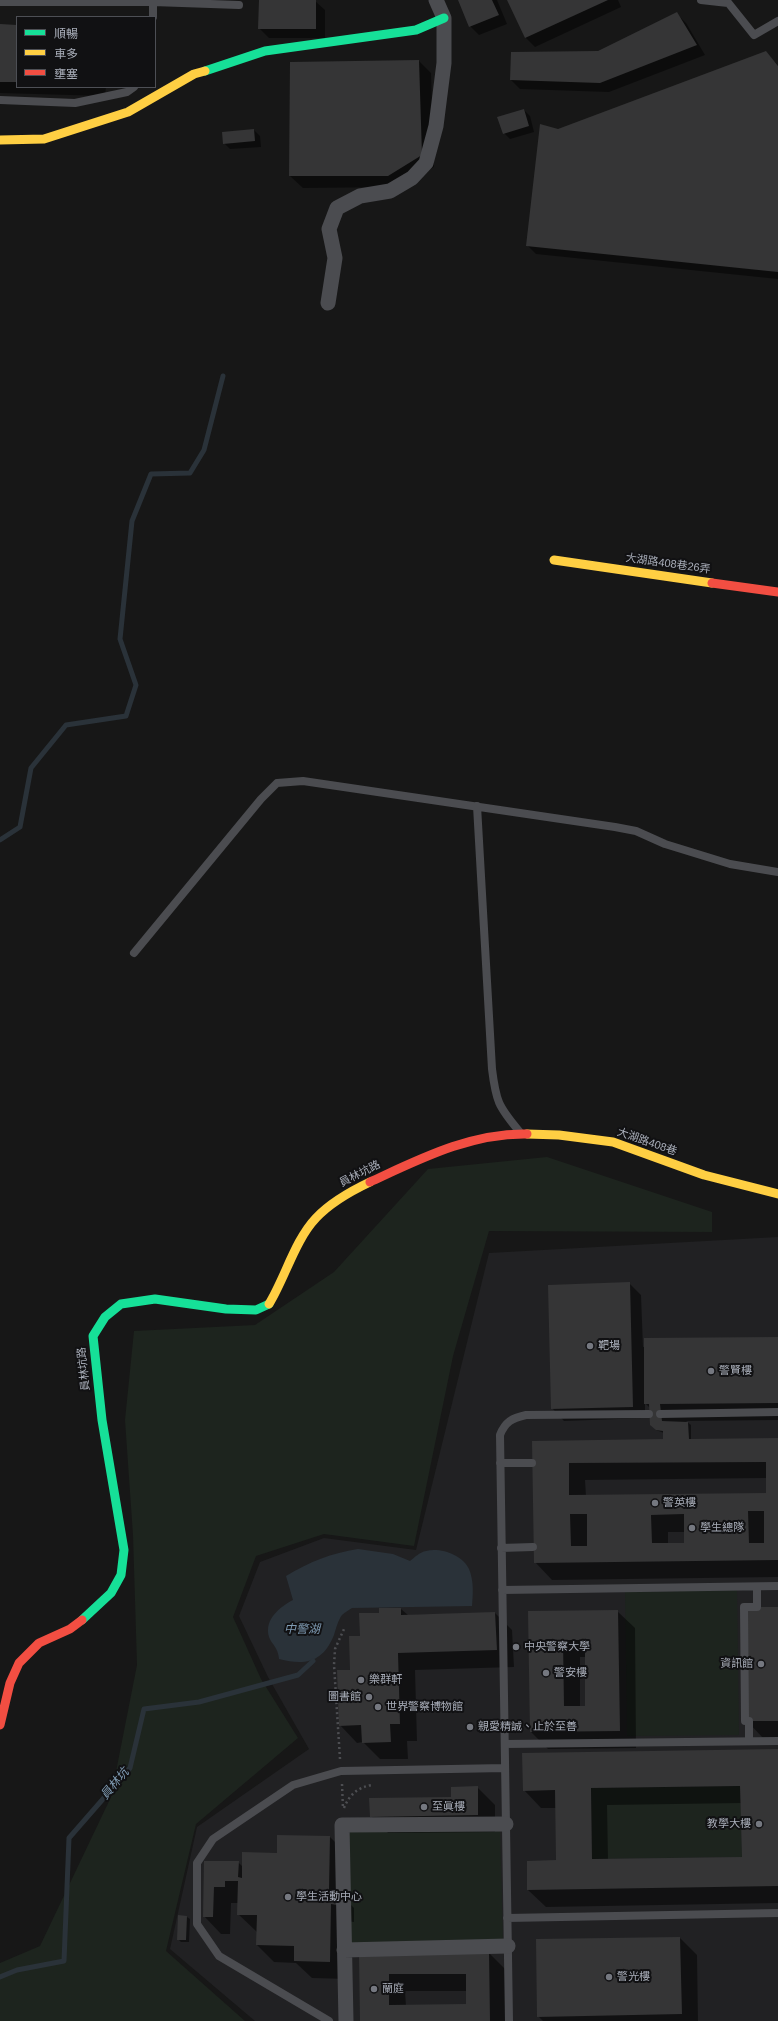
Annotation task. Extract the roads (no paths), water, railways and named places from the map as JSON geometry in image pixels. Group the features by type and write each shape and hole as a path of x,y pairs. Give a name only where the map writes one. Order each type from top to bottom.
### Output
{"street":[{"path":"328,303 334,258 329,229 337,208 360,196 390,191 412,178 426,163 436,126 444,63 444,18 436,0"},
{"path":"0,140 44,139 128,112 194,74 265,51 416,30 444,18"},
{"name":"大湖路408巷26弄","path":"554,560 778,592"},
{"name":"大湖路408巷","path":"505,1134 559,1135 613,1142 704,1175 778,1194"},
{"name":"員林坑路","path":"0,1725 10,1683 19,1663 39,1643 70,1629 94,1610 111,1594 122,1575 124,1550 102,1420 93,1336 105,1317 121,1304 155,1299 226,1309 256,1310 269,1304 301,1241 316,1218 347,1193 430,1154 463,1143 505,1134"},
{"path":"346,2021 342,1825 506,1824"},
{"path":"344,1950 508,1946"}],"lane":[{"path":"701,0 727,2 754,35 778,21"},
{"path":"153,1 153,16"},
{"path":"0,2 153,1 239,5"},
{"path":"0,100 75,102 127,92 133,88"},
{"path":"134,953 261,799 277,782 303,781 636,831 665,844 730,864 778,872"},
{"path":"477,806 492,1069 495,1097 504,1113 522,1134"},
{"path":"660,1414 778,1412"},
{"path":"509,2021 500,1435 503,1426 516,1417 526,1415 649,1414"},
{"path":"500,1463 532,1463"},
{"path":"502,1548 533,1547"},
{"path":"749,1741 749,1721 745,1721 744,1607 757,1607 757,1586"},
{"path":"502,1590 778,1586"},
{"path":"505,1744 778,1741"},
{"path":"329,2021 219,1956 197,1924 197,1863 213,1839 294,1785 341,1771 505,1768"},
{"path":"507,1918 778,1912"}],"water":[{"name":"中警湖","path":"358,1549 393,1554 410,1561 422,1552 432,1550 444,1551 456,1556 466,1564 471,1574 473,1588 472,1606 352,1608 342,1615 330,1644 319,1656 305,1662 279,1659 276,1649 270,1640 268,1631 274,1614 293,1600 286,1576 303,1566 321,1559"}],"waterway":[{"path":"0,840 20,827 31,768 66,725 126,716 136,685 120,639 132,521 151,474 190,473 204,450 223,376"},
{"name":"員林坑","path":"0,1977 17,1970 64,1961 69,1838 130,1768 144,1709 199,1702 298,1675 313,1661"}],"place":[{"name":"靶場","path":"590,1346"},
{"name":"警賢樓","path":"711,1371"},
{"name":"警英樓","path":"655,1503"},
{"name":"學生總隊","path":"692,1528"},
{"name":"中央警察大學","path":"516,1647"},
{"name":"資訊館","path":"761,1664"},
{"name":"警安樓","path":"546,1673"},
{"name":"樂群軒","path":"361,1680"},
{"name":"圖書館","path":"369,1697"},
{"name":"世界警察博物館","path":"378,1707"},
{"name":"親愛精誠、止於至善","path":"470,1727"},
{"name":"至眞樓","path":"424,1807"},
{"name":"教學大樓","path":"759,1824"},
{"name":"學生活動中心","path":"288,1897"},
{"name":"警光樓","path":"609,1977"},
{"name":"蘭庭","path":"374,1989"}]}
